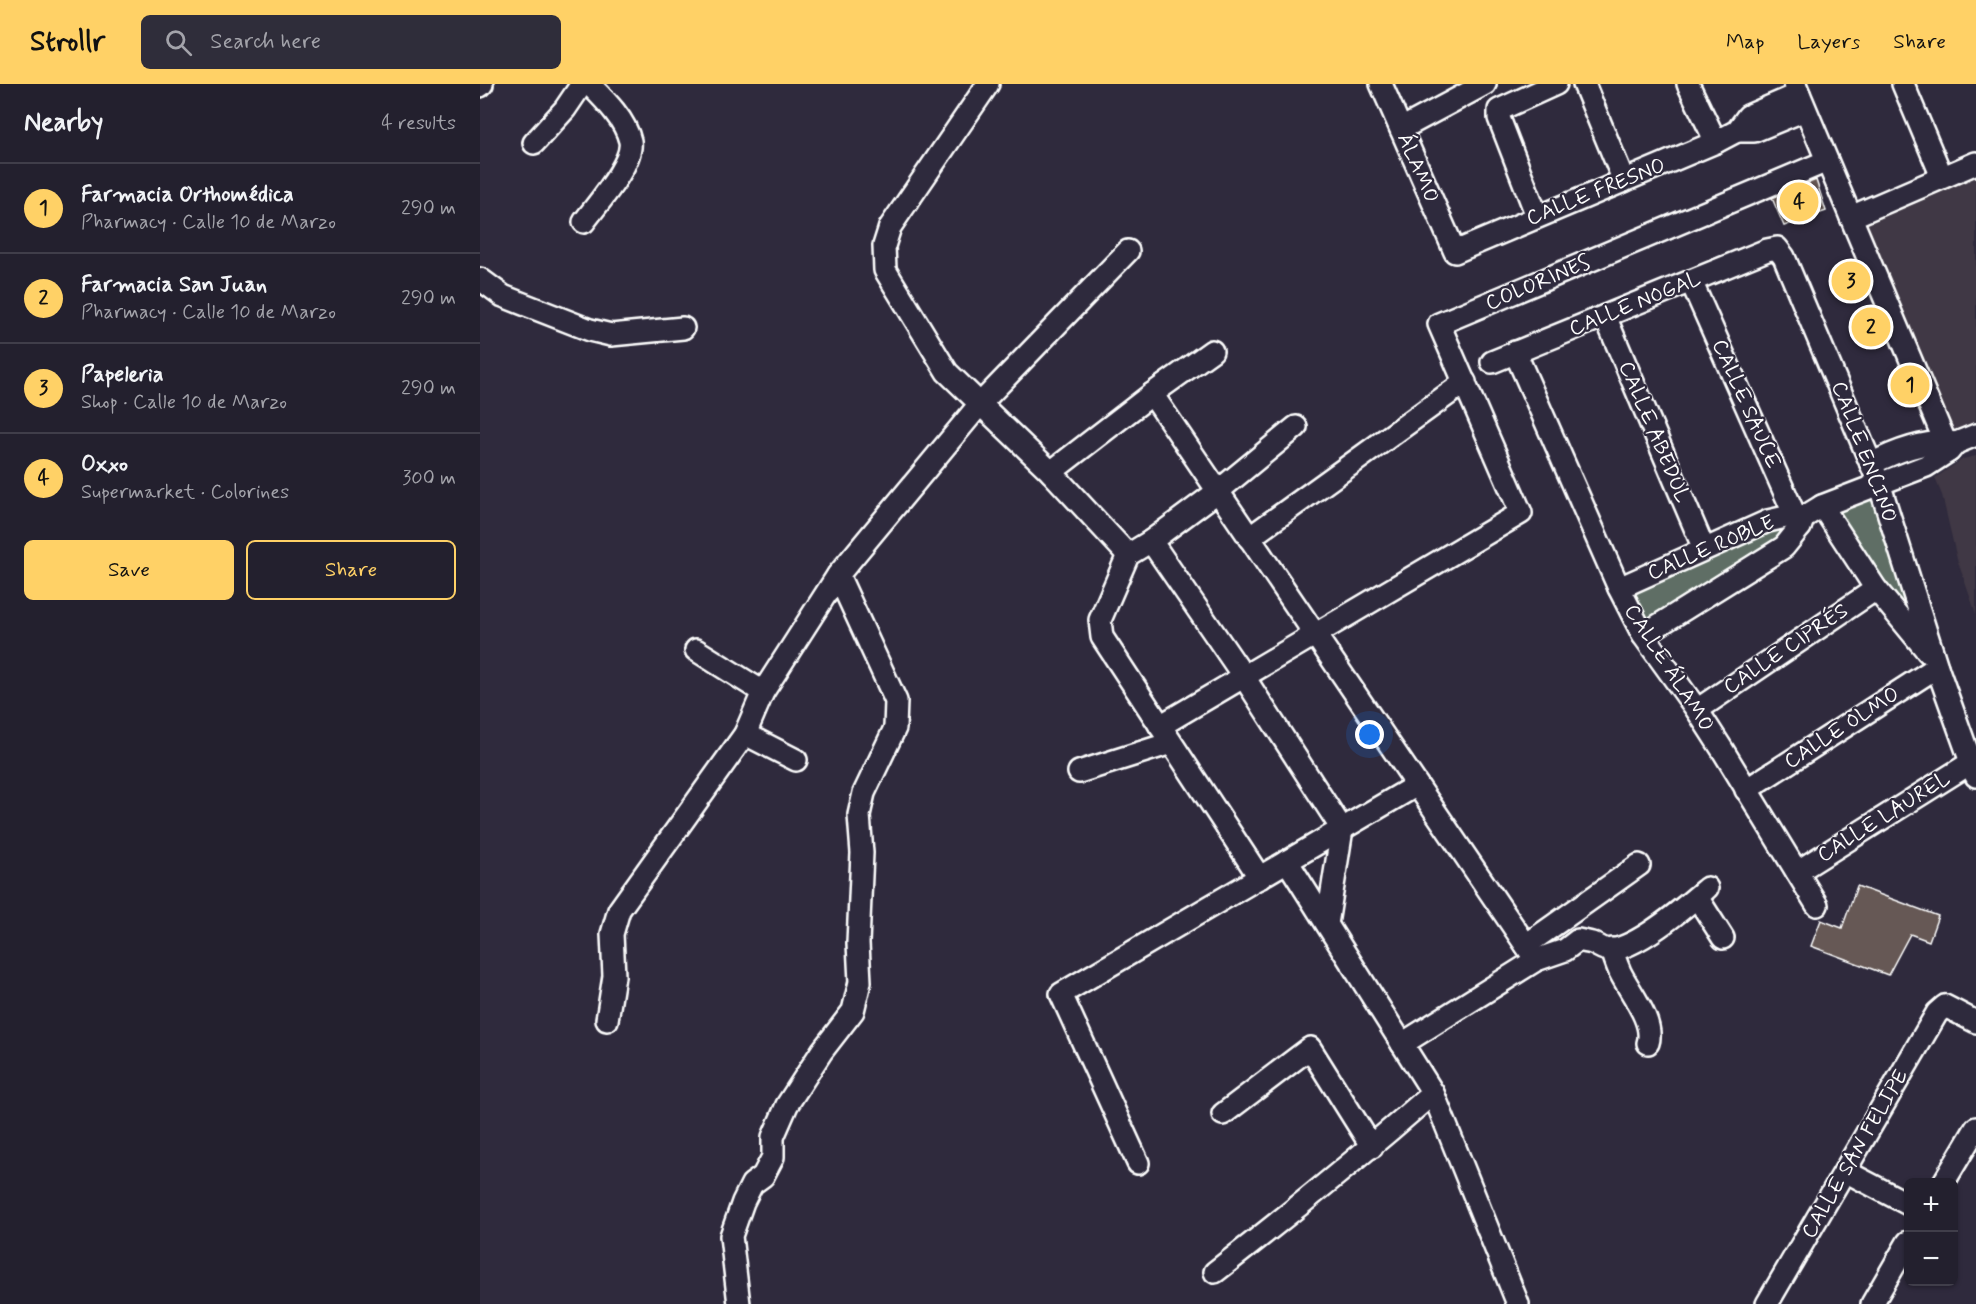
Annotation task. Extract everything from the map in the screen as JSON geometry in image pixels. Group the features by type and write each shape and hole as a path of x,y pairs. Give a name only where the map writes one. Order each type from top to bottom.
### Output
{"street":[{"path":"534,143 565,109 582,84"},
{"path":"584,222 630,154 630,141 610,105 589,84"},
{"path":"988,84 890,226 884,246 885,270 947,372 1051,472 1128,555"},
{"name":"ÁLAMO","path":"1381,84 1455,252"},
{"path":"1401,129 1485,84"},
{"path":"1537,216 1499,118 1499,110 1556,84"},
{"path":"1584,84 1624,181"},
{"path":"1688,84 1716,142"},
{"path":"1904,84 1942,177"},
{"path":"1800,96 1950,445"},
{"name":"CALLE FRESNO","path":"1455,252 1716,142 1737,131 1754,131 1800,96"},
{"name":"COLORINES","path":"1315,634 1521,513 1439,324 1827,161"},
{"path":"1851,217 1976,163"},
{"name":"CALLE NOGAL","path":"1492,362 1767,250 1777,248"},
{"name":"CALLE ENCINO","path":"1777,248 1784,257 1880,483 1936,664 1974,769"},
{"path":"607,1020 614,976 612,934 619,910 745,734 763,692 838,575 980,404 1128,251"},
{"path":"480,279 503,296 590,330 612,335 683,328"},
{"name":"CALLE SAUCE","path":"1691,281 1805,516"},
{"name":"CALLE ABEDUL","path":"1605,316 1704,549"},
{"path":"1051,472 1212,351"},
{"name":"CALLE ÁLAMO","path":"1515,352 1619,588 1643,635 1697,710 1817,905"},
{"path":"1249,537 1465,382"},
{"path":"1152,394 1531,952"},
{"path":"1260,878 1102,637 1100,620 1128,555 1151,541 1217,492 1296,427"},
{"path":"1871,464 1918,445 1950,445 1976,435"},
{"name":"CALLE ROBLE","path":"1619,588 1768,521 1805,516 1880,483 1926,466 1950,445"},
{"name":"CALLE ROBLE","path":"1643,635 1784,547 1805,516"},
{"name":"CALLE ENCINO","path":"1805,516 1876,589 1936,664"},
{"path":"1151,541 1244,677 1342,829 1327,924"},
{"path":"739,1304 731,1236 743,1202 752,1184 763,1176 773,1157 773,1137 787,1105 822,1051 853,1011 860,982 858,943 862,854 859,815 864,793 895,728 896,701 838,575"},
{"name":"CALLE CIPRÉS","path":"1697,710 1876,589"},
{"path":"1079,772 1166,734 1244,677 1315,634"},
{"path":"696,650 763,692"},
{"name":"CALLE OLMO","path":"1746,790 1936,664"},
{"path":"745,734 796,760"},
{"name":"CALLE LAUREL","path":"1797,872 1974,769"},
{"path":"1138,1163 1061,994 1418,785"},
{"path":"1287,861 1432,1093 1518,1304"},
{"path":"1402,1044 1531,952 1639,865"},
{"path":"1531,952 1565,950 1578,940 1612,950 1628,944 1671,919 1702,892 1723,938"},
{"path":"1612,950 1620,972 1641,1007 1650,1037 1648,1043"},
{"name":"CALLE SAN FELIPE","path":"1767,1304 1937,1013 1945,1006 1976,1022"},
{"path":"1223,1114 1310,1048 1372,1147"},
{"path":"1215,1272 1372,1147 1432,1093"},
{"path":"1946,1178 1976,1128"},
{"path":"1845,1171 1904,1202"},
{"path":"1872,1304 1904,1249"}],"shaded area":[{"path":"1976,171 1976,421 1954,430 1861,221"},
{"path":"1976,456 1976,614 1957,559 1942,495 1935,478 1963,459"}],"green space":[{"path":"1879,493 1929,648 1834,513"},
{"path":"1777,526 1790,530 1649,627 1627,589"}],"building":[{"path":"1816,180 1826,211 1784,226 1772,198"},
{"path":"1857,886 1938,916 1929,941 1910,934 1888,975 1811,946 1821,920 1842,928"}],"place":[{"name":"Oxxo","path":"1799,202"},
{"name":"Papeleria","path":"1851,281"},
{"name":"Farmacia San Juan","path":"1871,327"},
{"name":"Farmacia Orthomédica","path":"1910,385"}]}
